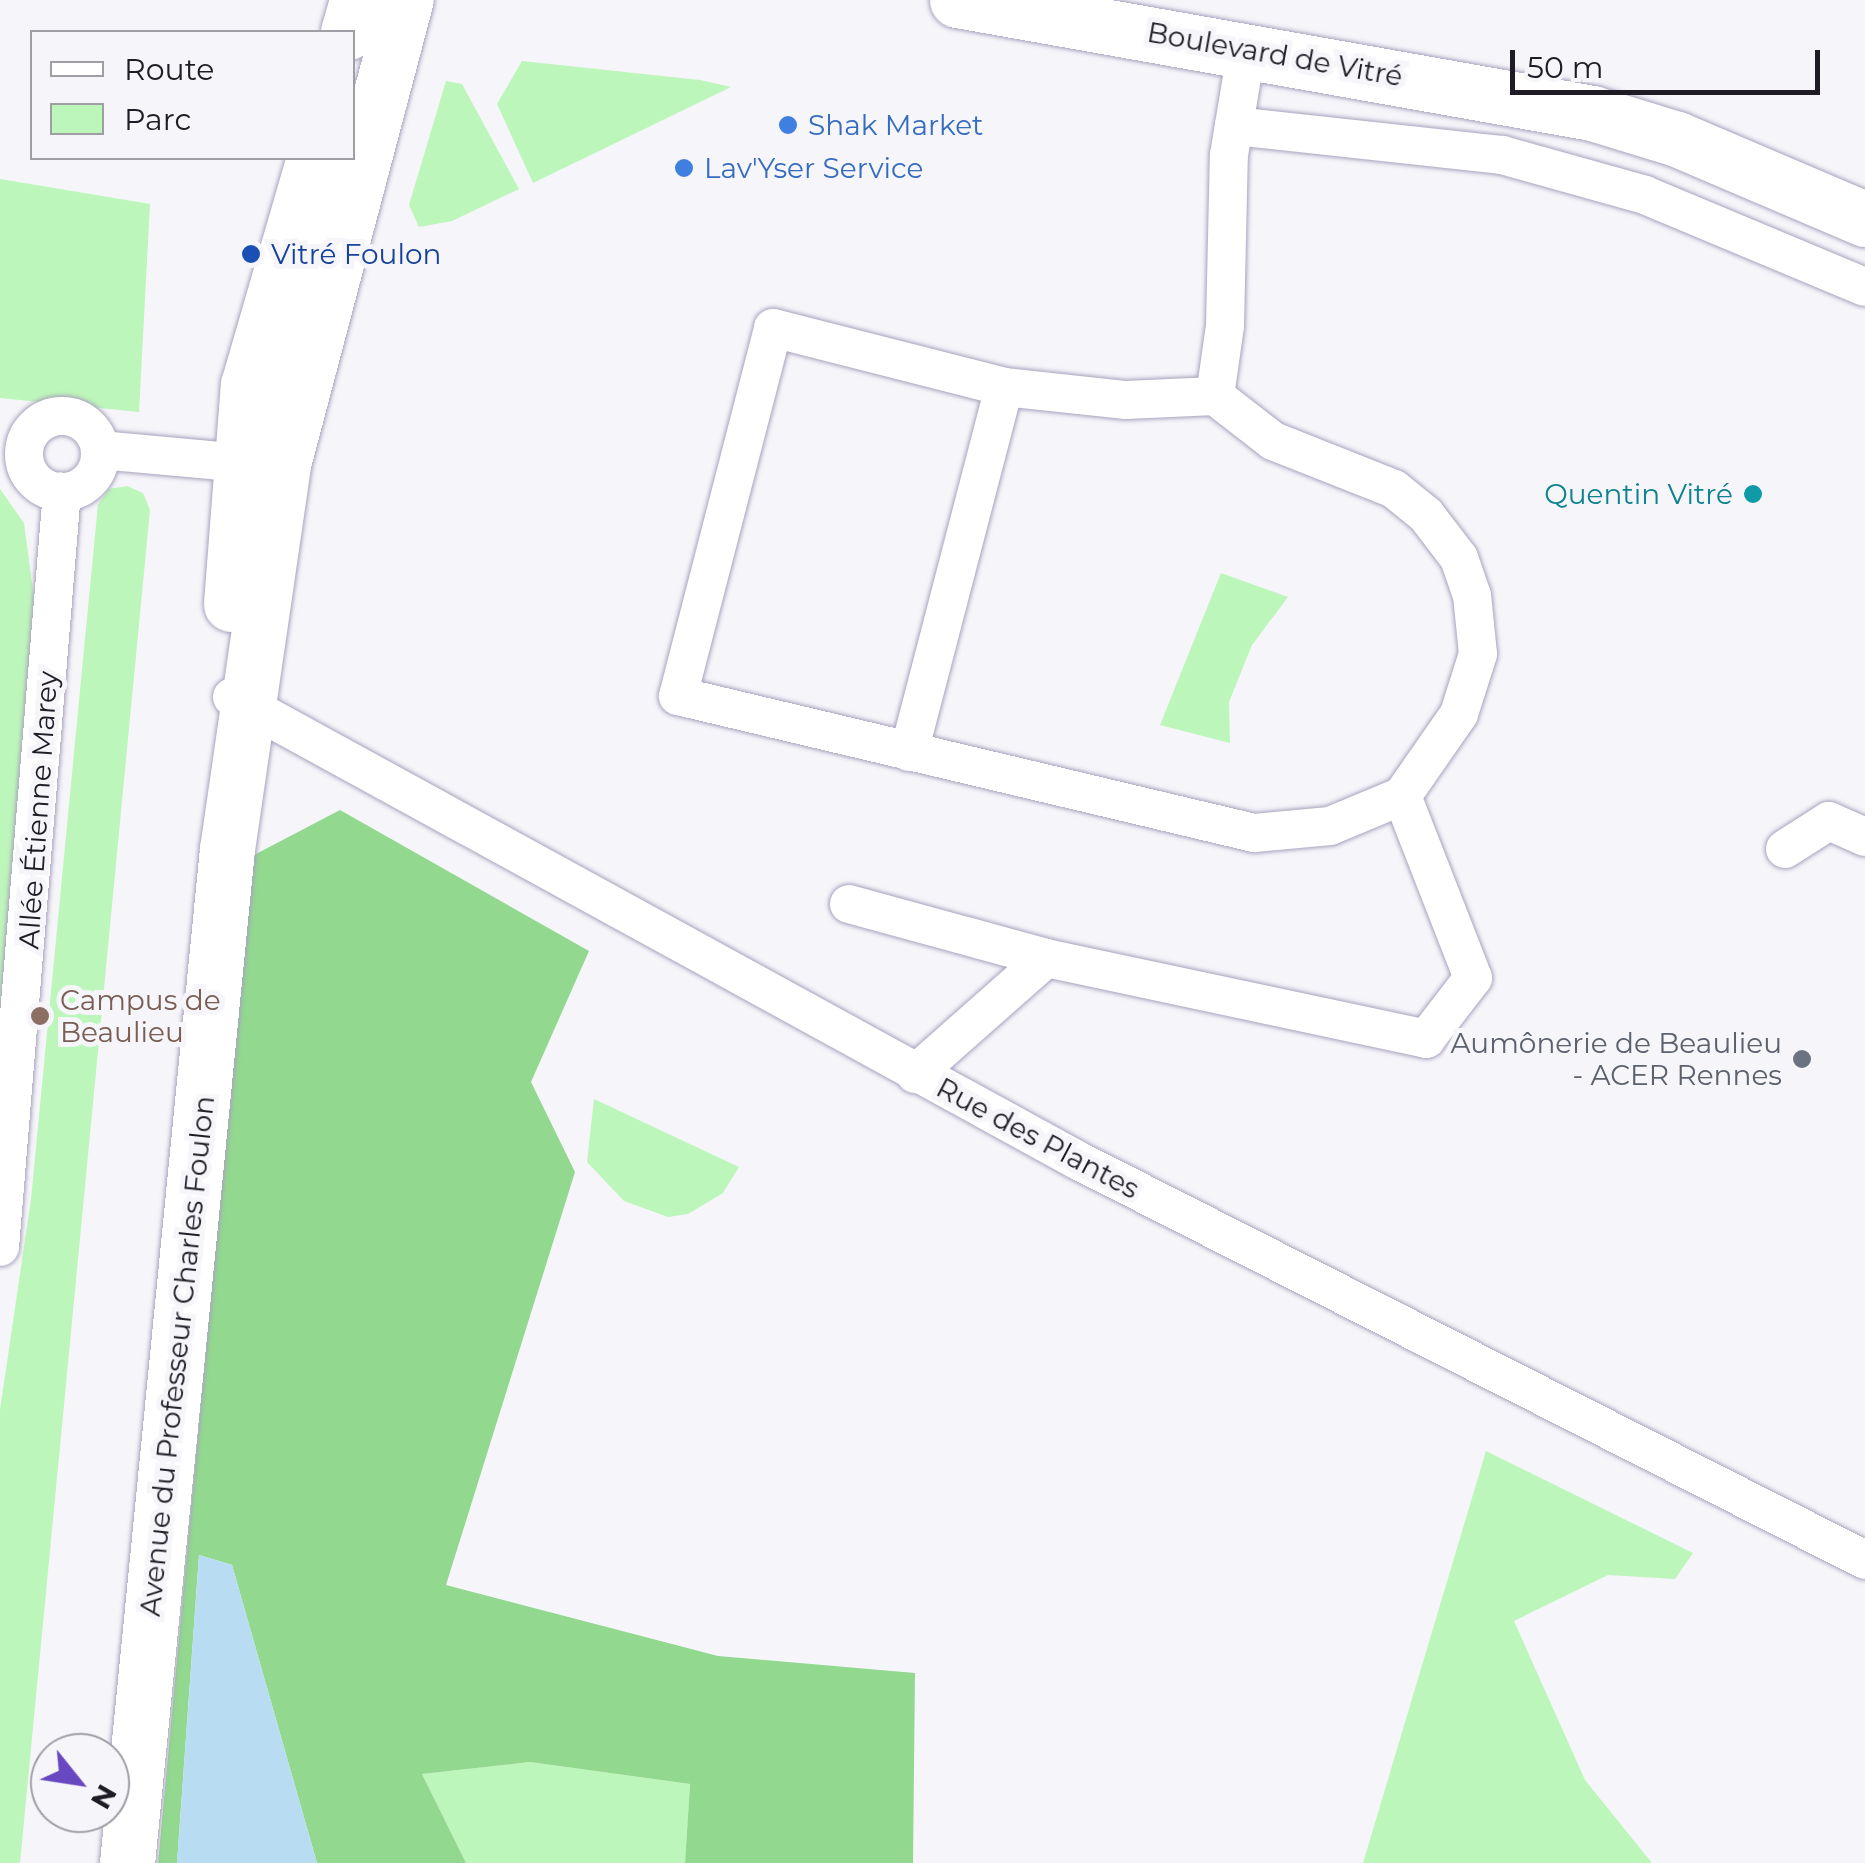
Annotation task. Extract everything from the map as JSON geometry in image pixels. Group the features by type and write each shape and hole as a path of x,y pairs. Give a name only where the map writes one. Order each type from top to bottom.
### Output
{"main road":[{"path":"349,30 357,0"},
{"name":"Avenue du Professeur Charles Foulon","path":"127,1863 227,848 218,787 238,701 262,465 348,206 406,0"},
{"name":"Boulevard de Vitré","path":"956,0 1247,47 1592,113 1694,146 1865,219"},
{"name":"Avenue du Professeur Charles Foulon","path":"262,465 248,385 313,160"}],"street":[{"path":"1215,396 1234,126 1247,47"},
{"path":"1234,126 1502,154 1645,195 1865,287"},
{"path":"772,328 1004,386 1126,400 1215,396 1273,441 1394,489 1426,515 1460,558 1472,595 1478,654 1459,714 1402,796 1330,826 1254,833 678,696 772,328"},
{"path":"910,752 1004,386"},
{"path":"69,416 90,428 100,450 86,484 62,492 30,475 14,433 44,420 69,416"},
{"path":"100,450 262,465"},
{"name":"Allée Étienne Marey","path":"0,1247 62,492"},
{"name":"Rue des Plantes","path":"238,701 915,1074 1865,1560"},
{"path":"849,904 1046,958 1426,1039 1473,978 1402,796"},
{"path":"1785,849 1830,821 1865,837"},
{"path":"915,1074 1046,958"}],"green space":[{"path":"522,61 700,80 731,87 533,183 497,104"},
{"path":"446,81 462,84 519,189 452,221 419,227 409,205"},
{"path":"0,179 150,204 139,412 0,398"},
{"path":"127,486 143,493 150,510 20,1863 0,1863 0,1410 31,1199 98,504 109,489"},
{"path":"0,489 24,523 34,598 0,1026"},
{"path":"1221,573 1288,597 1252,645 1229,702 1230,743 1160,725"},
{"path":"340,810 589,951 531,1082 575,1172 446,1585 718,1656 915,1673 913,1863 685,1863 690,1784 530,1762 422,1774 466,1863 317,1863 232,1565 199,1555 177,1863 158,1863 252,856"},
{"path":"594,1099 739,1167 723,1193 688,1214 668,1217 624,1201 587,1162"},
{"path":"1486,1451 1693,1553 1675,1579 1608,1575 1514,1621 1585,1780 1652,1863 1363,1863"},
{"path":"530,1762 690,1784 685,1863 466,1863 422,1774"}],"water":[{"path":"199,1555 232,1565 317,1863 177,1863"}],"place":[{"name":"Shak Market","path":"788,125"},
{"name":"Lav'Yser Service","path":"684,168"},
{"name":"Vitré Foulon","path":"251,254"},
{"name":"Quentin Vitré","path":"1753,494"},
{"name":"Campus de Beaulieu","path":"40,1016"},
{"name":"Aumônerie de Beaulieu - ACER Rennes","path":"1802,1059"}]}
